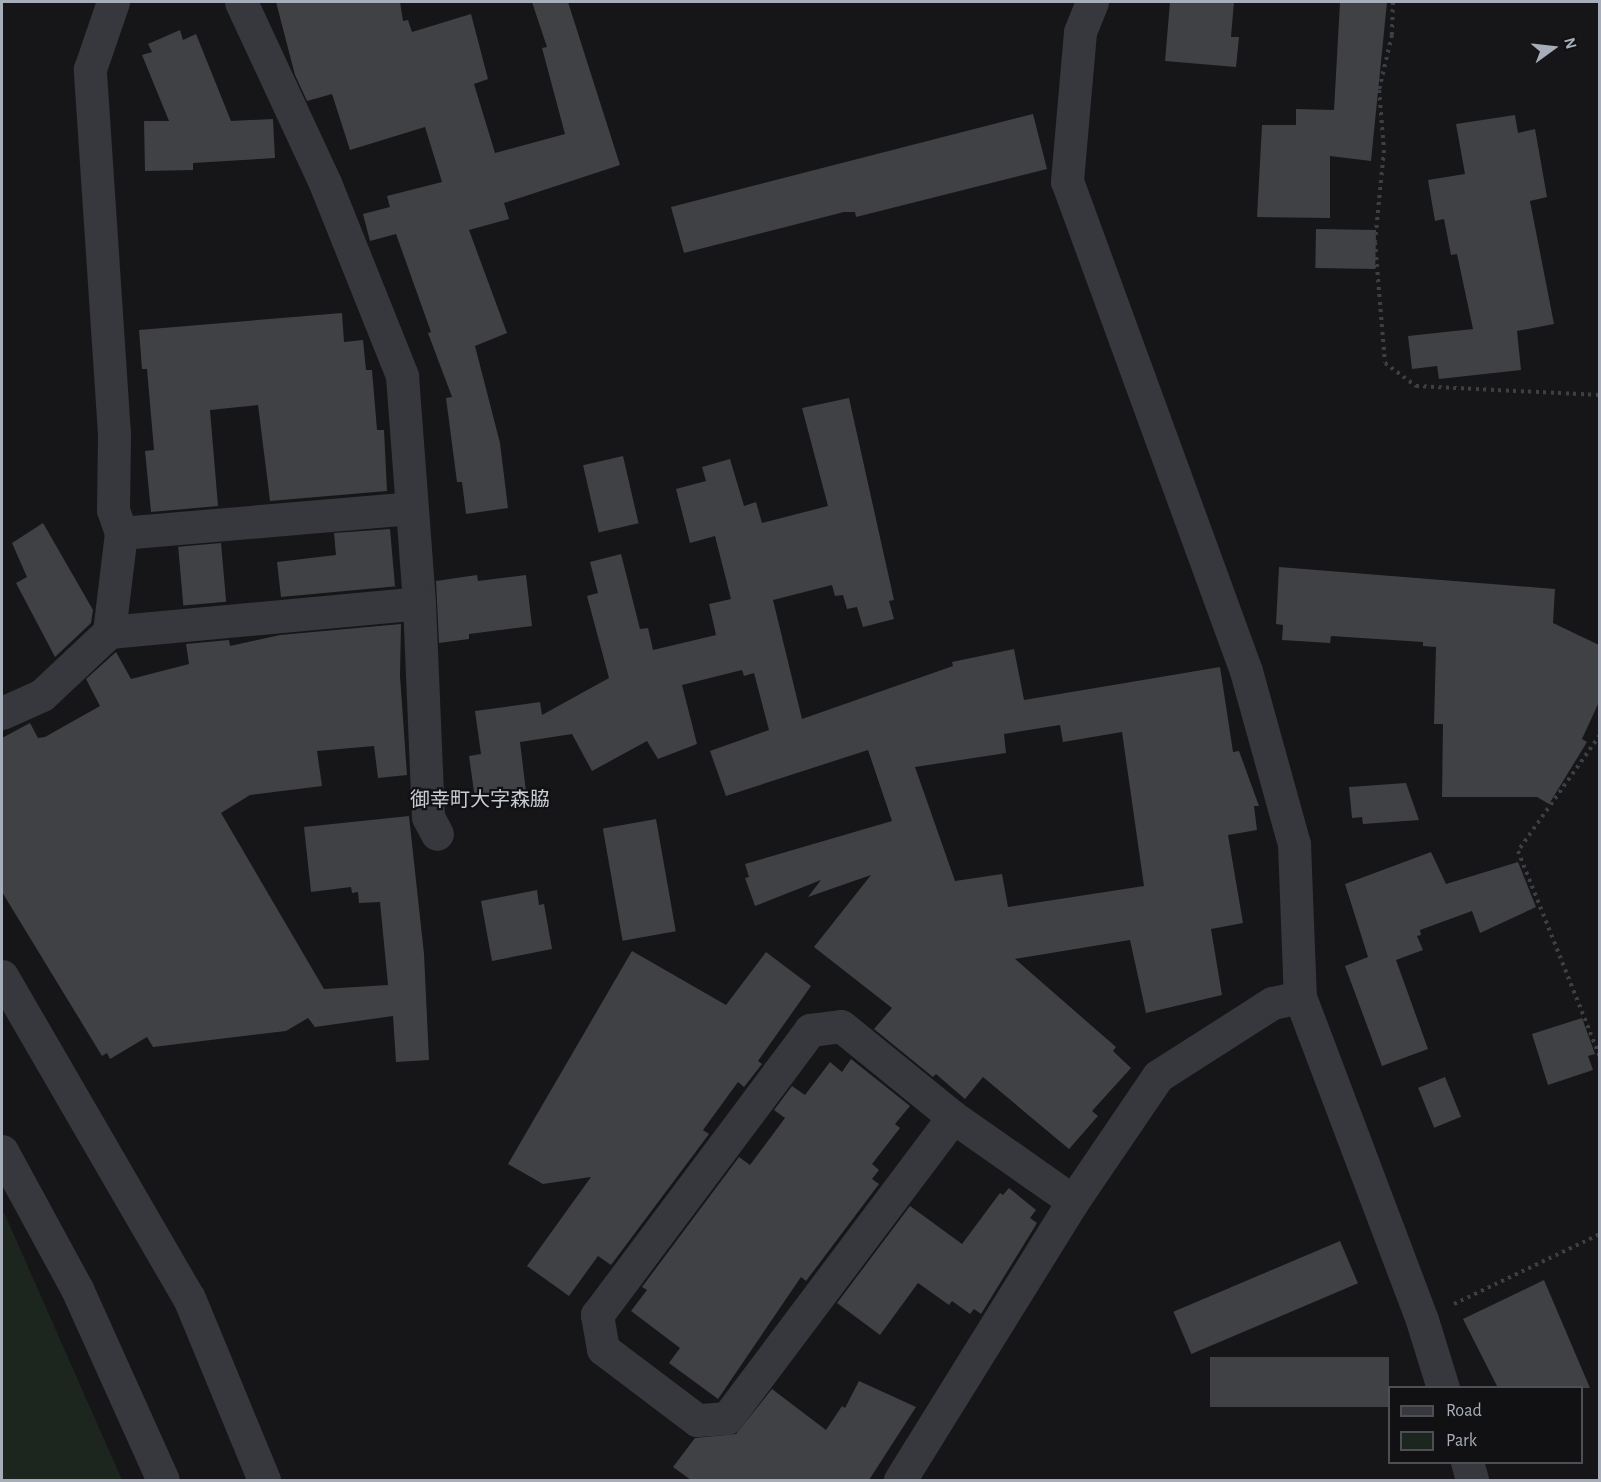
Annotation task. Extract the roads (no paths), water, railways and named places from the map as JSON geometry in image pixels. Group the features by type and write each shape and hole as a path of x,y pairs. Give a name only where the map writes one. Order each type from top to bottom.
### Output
{"street":[{"path":"109,632 121,533 113,510 114,434 90,69 113,2"},
{"path":"242,2 325,183 402,376 419,603 428,817 437,834"},
{"path":"1092,2 1080,32 1067,182 1246,671 1294,844 1300,997 1422,1320 1442,1386"},
{"path":"121,533 411,508"},
{"path":"2,713 42,695 109,632 419,603"},
{"path":"2,976 189,1298 264,1480"},
{"path":"900,1480 1073,1201 1158,1076 1272,1003 1300,997"},
{"path":"953,1117 728,1418 697,1420 603,1349 597,1315 810,1030 841,1026 953,1117 1073,1201"},
{"path":"2,1151 77,1290 163,1480"},
{"path":"1468,1464 1472,1480"}],"district":[{"name":"御幸町大字森脇","path":"480,800"}]}
